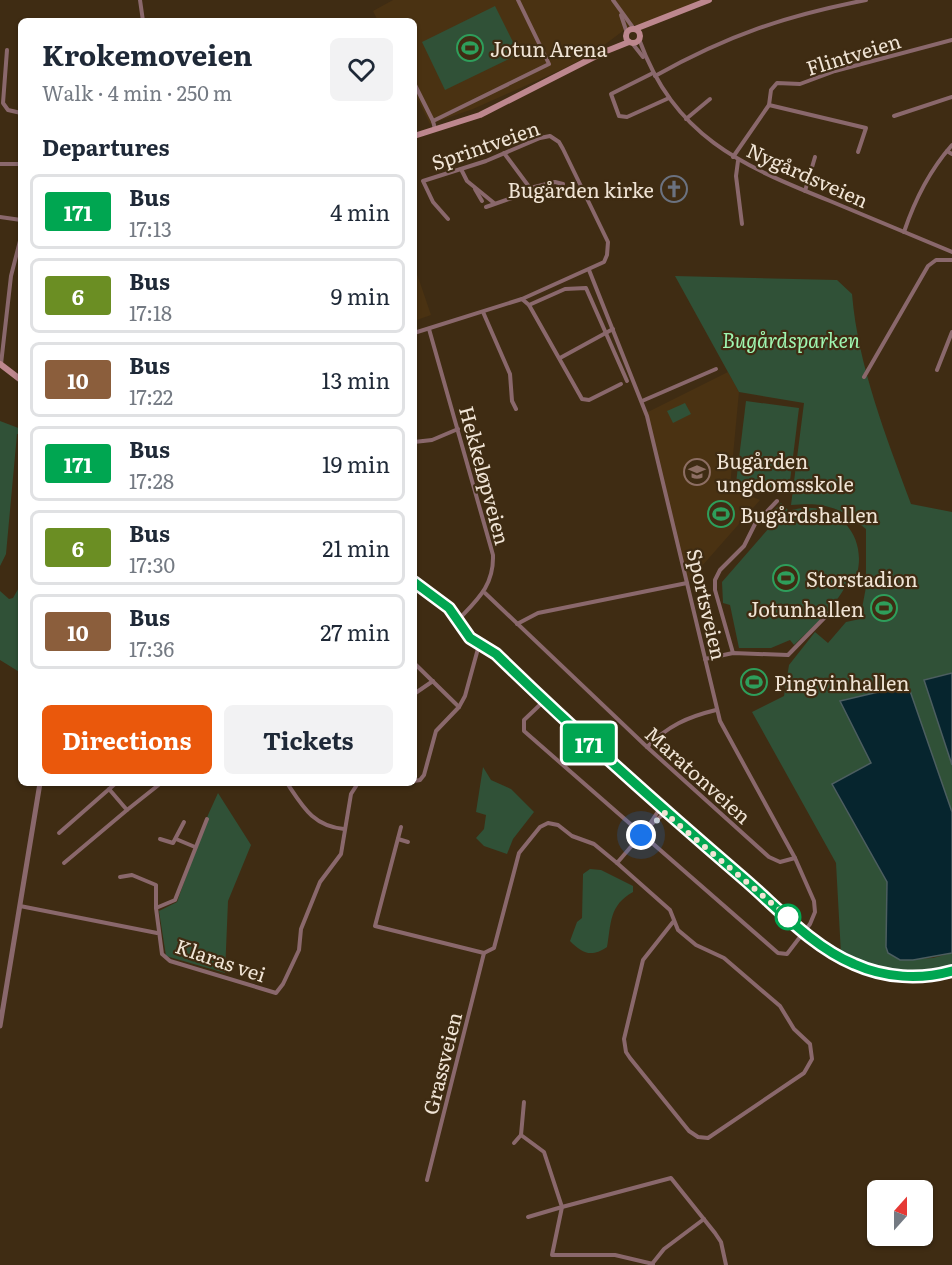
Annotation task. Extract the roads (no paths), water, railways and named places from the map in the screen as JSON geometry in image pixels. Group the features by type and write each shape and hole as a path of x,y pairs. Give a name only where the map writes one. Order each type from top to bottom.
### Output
{"main road":[{"path":"604,52 634,29 660,21 709,0"},
{"path":"417,135 480,115 604,52 631,43 660,21"},
{"path":"634,29 640,38"},
{"path":"626,33 631,43"},
{"path":"0,364 18,378"},
{"path":"417,584 443,603 459,619 465,632 479,645 496,654 666,812 676,817 703,844 805,932 840,958 875,972 916,977 952,971"}],"street":[{"path":"140,0 143,18"},
{"path":"433,121 549,64 519,0"},
{"path":"614,0 634,29"},
{"path":"669,98 627,117 619,116 611,94 710,46 765,24 866,0"},
{"path":"620,11 626,33"},
{"name":"Nygårdsveien","path":"640,38 646,60"},
{"name":"Flintveien","path":"733,157 769,105 771,90 777,83 806,82 835,71 952,40"},
{"name":"Nygårdsveien","path":"631,43 646,60 669,98 686,119 738,161 952,252"},
{"path":"7,50 3,103 8,110 18,112"},
{"path":"417,89 436,130"},
{"path":"894,116 952,97"},
{"path":"686,119 710,99"},
{"path":"769,105 866,128 858,152"},
{"name":"Sprintveien","path":"417,332 522,299 589,270 604,262 609,249 608,242 559,142 545,136 461,169 423,181 433,202 448,219"},
{"path":"904,232 920,191 952,145"},
{"path":"947,151 952,154"},
{"path":"504,153 530,188 555,182 563,184"},
{"path":"805,191 815,157"},
{"path":"738,161 735,176 742,224"},
{"path":"0,164 18,164"},
{"path":"461,169 482,201"},
{"path":"475,188 494,203"},
{"path":"486,207 512,198"},
{"path":"0,217 18,220"},
{"path":"0,364 11,276 18,249"},
{"path":"864,377 928,266 936,260 952,260"},
{"name":"Sportsveien","path":"589,270 642,401 655,445 716,710 724,731 795,858 815,908 813,919 805,932"},
{"path":"529,305 565,289 584,287 590,293 627,381"},
{"path":"522,299 529,305 553,351 560,358 585,401 621,384"},
{"path":"483,312 510,374 512,401 516,409"},
{"name":"Hekkeløpveien","path":"429,329 493,555 493,568 484,592 459,619"},
{"path":"560,358 613,329"},
{"path":"937,370 952,332"},
{"path":"642,401 716,369"},
{"path":"417,442 432,440 458,429"},
{"path":"733,653 715,590 715,580 720,570 744,546 755,524 777,501"},
{"path":"517,624 538,613 687,583"},
{"name":"Maratonveien","path":"484,592 646,747 772,860 784,862 795,858"},
{"path":"705,659 733,653 788,655 830,612"},
{"path":"417,780 424,775 436,731 459,707 465,696 479,645"},
{"path":"417,666 459,707"},
{"path":"417,692 434,681"},
{"path":"544,701 524,720 524,731 641,835 778,953 787,954 805,932"},
{"path":"646,747 663,730 680,720 716,710"},
{"path":"0,1026 39,786"},
{"path":"60,833 112,786"},
{"path":"64,862 157,786"},
{"path":"289,786 315,820 327,827 344,829"},
{"name":"Klaras vei","path":"158,933 164,958 276,993 283,984 299,950 301,929 320,882 341,854 351,794 356,786"},
{"path":"109,789 127,810"},
{"path":"617,863 647,828 661,807"},
{"path":"647,828 666,812"},
{"path":"156,908 175,900 207,819"},
{"path":"160,839 169,843 176,839 184,822"},
{"name":"Grassveien","path":"427,1180 484,953 494,948 519,853 540,827 548,823 558,825 572,836 594,844 670,910 673,922 696,945 724,958 780,1006 794,1029 810,1044 811,1063 804,1073 708,1138 698,1137 689,1131 626,1052 623,1044 644,960 673,922"},
{"path":"401,827 375,926 484,953"},
{"path":"176,839 195,848"},
{"path":"398,840 408,842"},
{"path":"19,906 158,933 156,885 132,875 120,877"},
{"path":"514,1143 521,1135 524,1102"},
{"path":"521,1135 544,1152 562,1206 552,1255 615,1255 652,1264 664,1249 704,1219"},
{"path":"528,1217 671,1178 721,1242 726,1265"}],"water":[{"path":"952,673 952,765 924,680"},
{"path":"908,685 952,812 952,953 900,960 888,953 886,947 887,882 832,784 871,763 840,701"}],"place":[{"name":"Jotun Arena","path":"470,48"},
{"name":"Bugården kirke","path":"674,189"},
{"name":"Bugården ungdomsskole","path":"697,472"},
{"name":"Bugårdshallen","path":"721,514"},
{"name":"Storstadion","path":"786,578"},
{"name":"Jotunhallen","path":"884,608"},
{"name":"Pingvinhallen","path":"754,682"}],"park label":[{"name":"Bugårdsparken","path":"791,339"}]}
